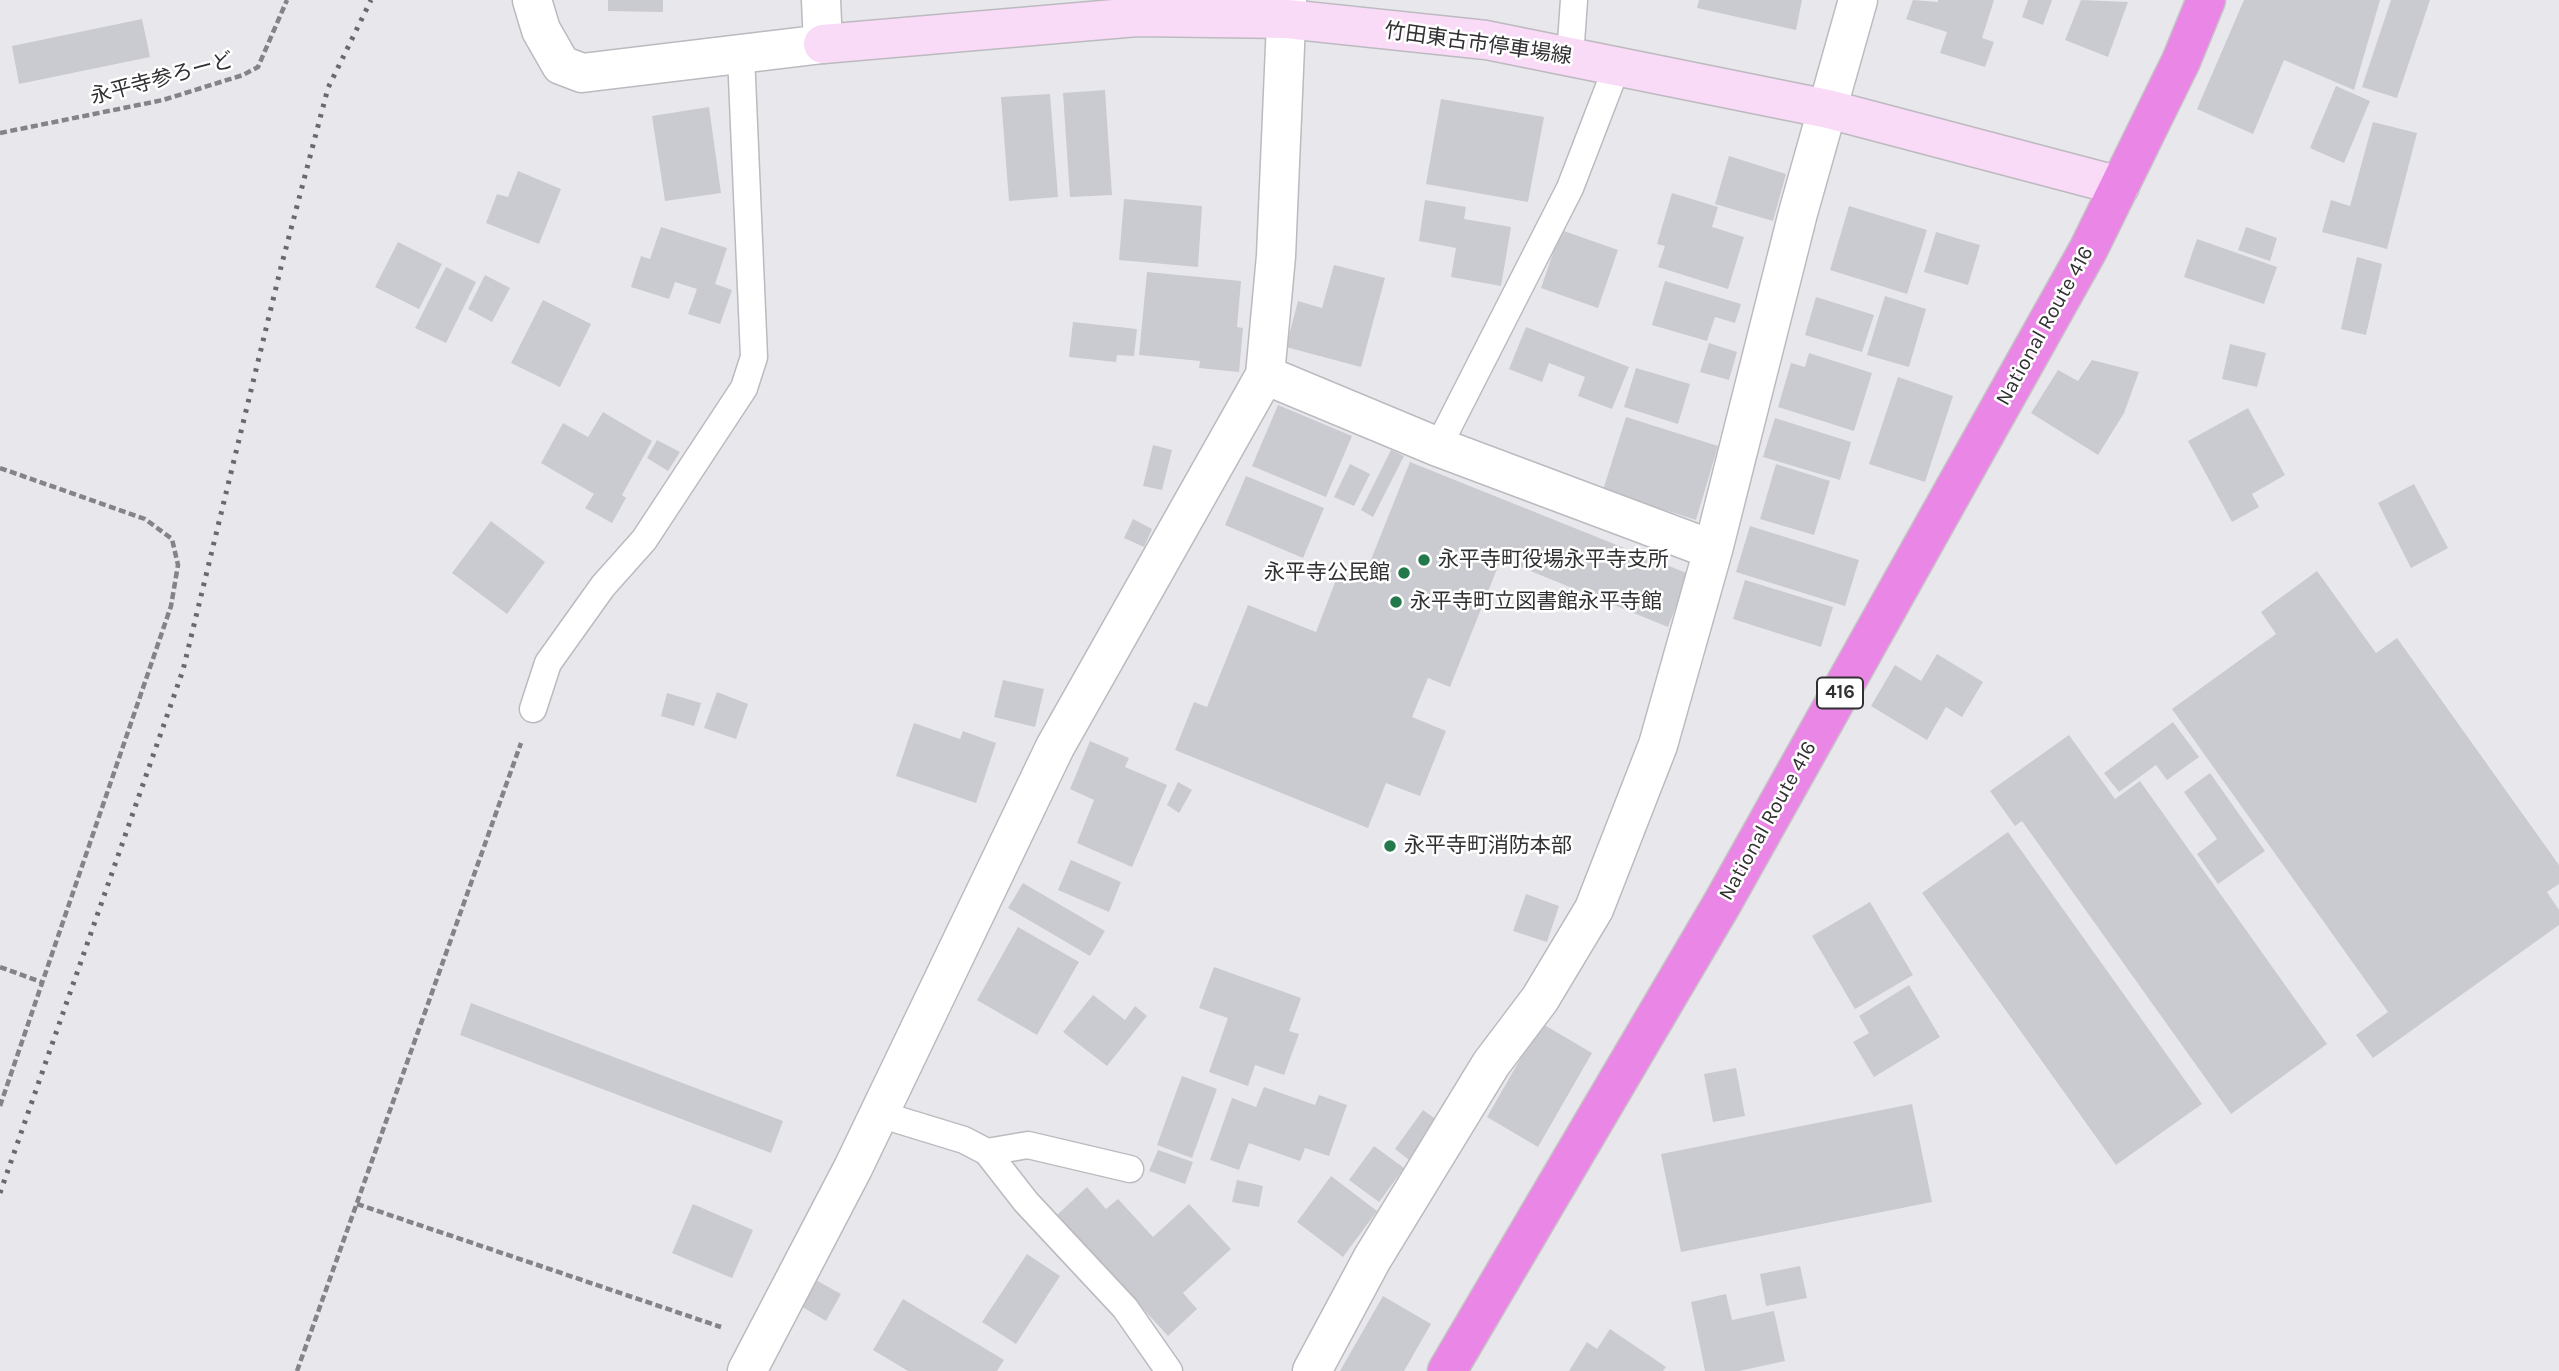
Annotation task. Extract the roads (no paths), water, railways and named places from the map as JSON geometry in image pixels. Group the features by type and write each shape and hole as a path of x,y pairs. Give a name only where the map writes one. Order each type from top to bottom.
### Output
{"highway":[{"name":"National Route 416","path":"1447,1371 1723,902 2088,250 2181,61 2206,0"}],"main road":[{"name":"竹田東古市停車場線","path":"823,44 1137,17 1287,10 1486,40 1828,109 2120,186"}],"street":[{"path":"532,0 541,30 561,65 582,73 823,44 821,0"},
{"path":"1312,1371 1372,1259 1484,1076 1540,999 1594,909 1658,745 1713,550 1798,213 1858,0"},
{"path":"755,1356 879,1114 1055,747 1265,374 1276,256 1287,10"},
{"path":"1265,374 1438,447 1713,550"}],"lane":[{"path":"1570,57 1574,0"},
{"path":"533,709 548,663 603,586 644,540 744,388 754,357 741,55"},
{"path":"1438,447 1570,188 1616,66"},
{"path":"879,1114 964,1140 987,1152 1026,1202 1125,1308 1169,1371"},
{"path":"987,1152 1028,1145 1130,1169"}],"railway":[{"path":"0,1193 183,670 281,267 328,88 371,0"}],"place":[{"name":"永平寺町役場永平寺支所","path":"1424,560"},
{"name":"永平寺公民館","path":"1404,573"},
{"name":"永平寺町立図書館永平寺館","path":"1396,602"},
{"name":"永平寺町消防本部","path":"1390,846"}]}
